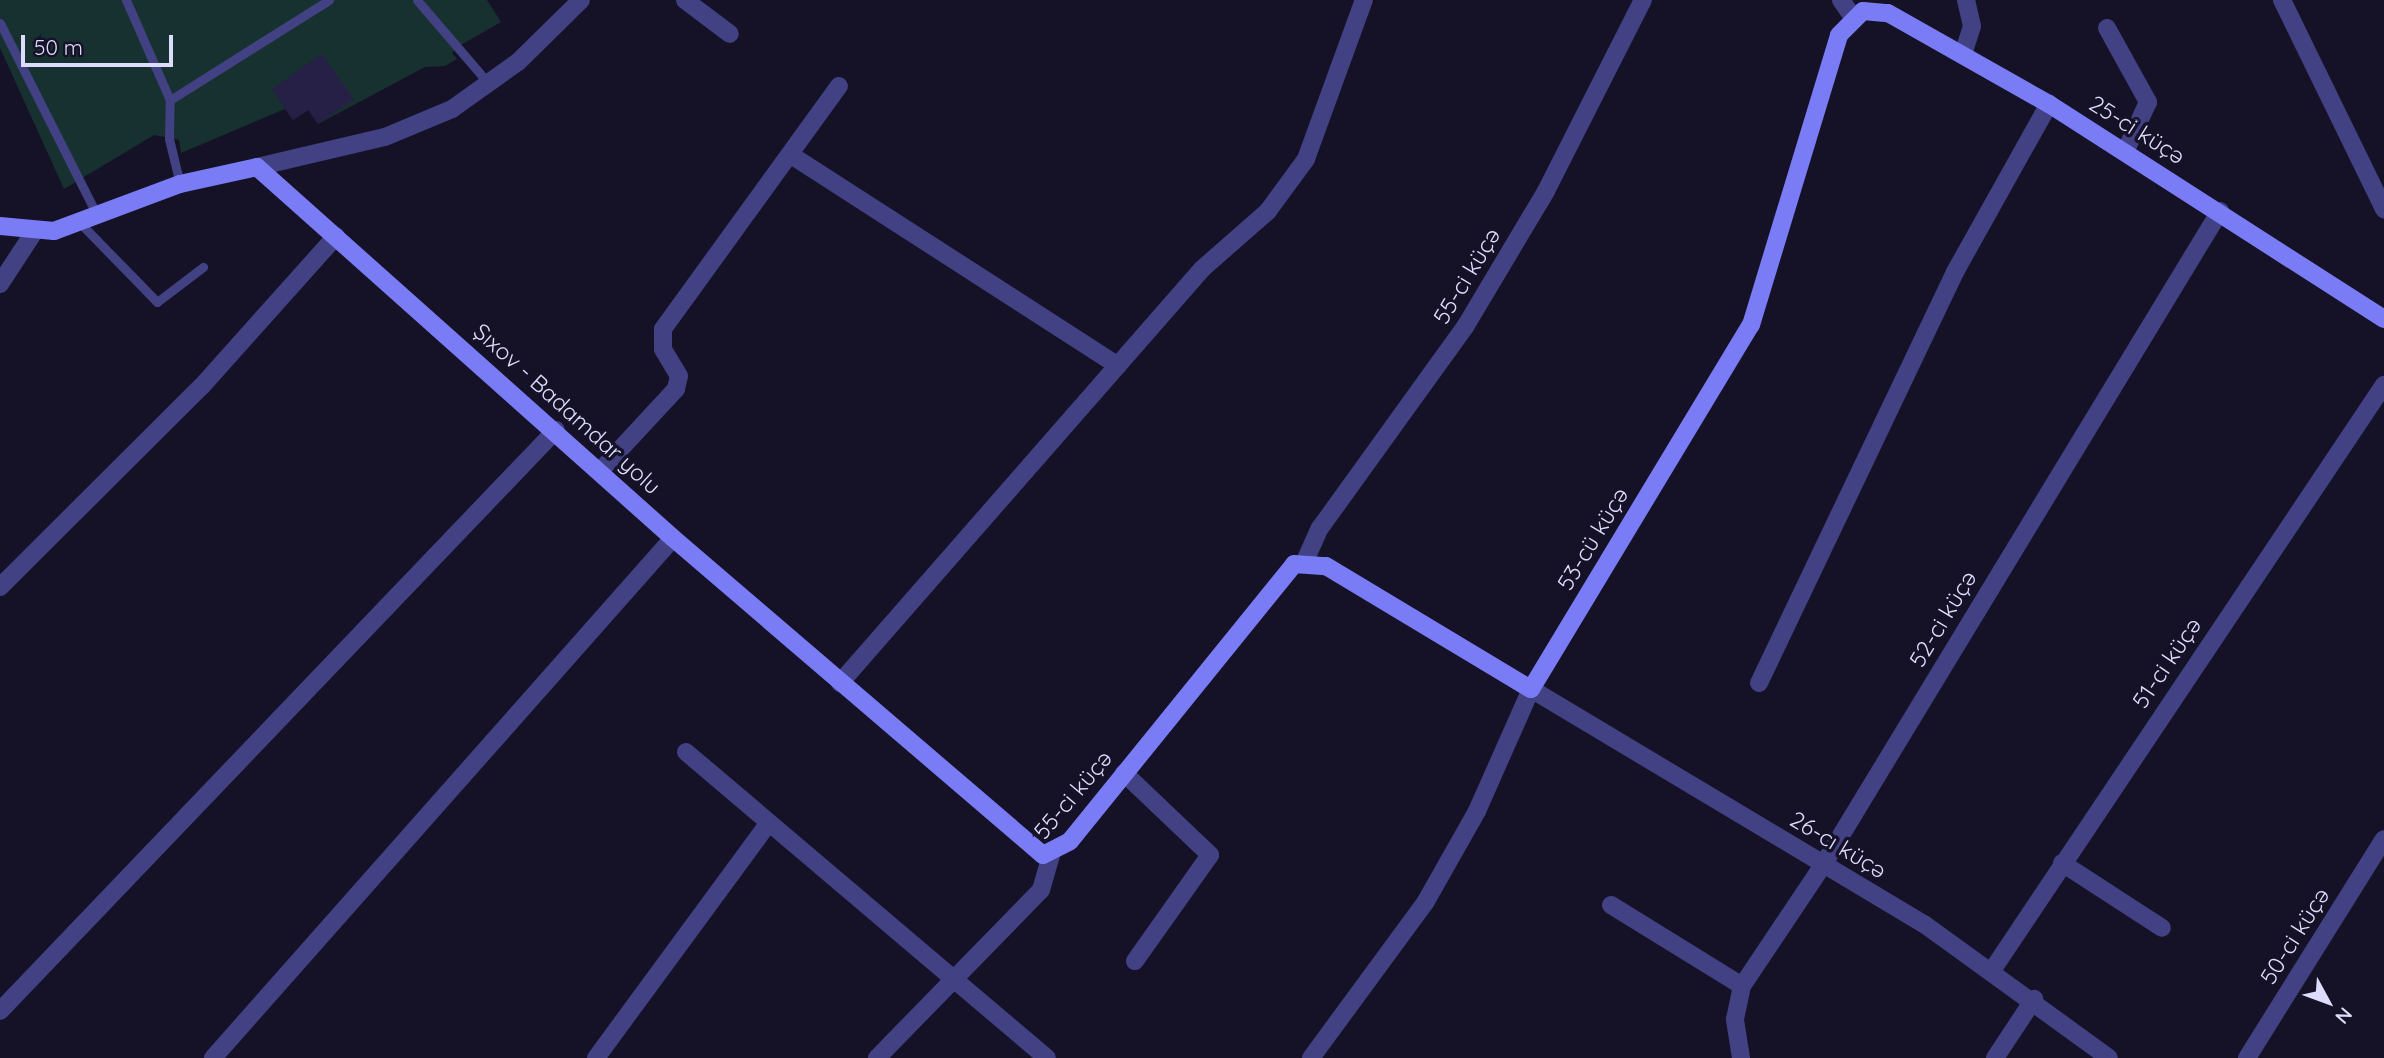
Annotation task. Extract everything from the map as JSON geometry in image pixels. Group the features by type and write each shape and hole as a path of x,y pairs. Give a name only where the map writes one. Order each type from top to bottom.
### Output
{"street":[{"path":"0,226 34,232 81,224 180,184 416,127 489,84 581,0"},
{"path":"685,0 730,34"},
{"path":"840,683 1202,269 1268,211 1306,159 1364,0"},
{"name":"55-ci küçə","path":"881,1057 956,983 1041,890 1051,855 1125,773 1281,576 1305,561 1320,528 1465,327 1546,191 1643,0"},
{"path":"1841,0 1852,16"},
{"path":"1963,54 1972,26 1966,0"},
{"path":"2282,0 2384,209"},
{"name":"25-ci küçə","path":"1852,16 1888,13 1963,54 2049,104 2220,211 2384,319"},
{"name":"53-cü küçə","path":"1311,1058 1426,903 1477,811 1531,689 1751,325 1839,35 1852,16"},
{"path":"2107,28 2148,102 2125,152"},
{"path":"600,471 676,390 679,376 663,349 663,329 839,86"},
{"path":"1759,683 1955,272 2049,104"},
{"path":"790,155 1118,366"},
{"name":"Şıxov - Badamdar yolu","path":"257,167 673,538 1032,851 1051,855"},
{"name":"52-ci küçə","path":"1741,1058 1735,1019 1742,986 1823,865 2220,211"},
{"path":"0,284 34,232"},
{"path":"0,587 202,386 336,236"},
{"name":"51-ci küçə","path":"1993,969 2384,385"},
{"path":"1,1009 555,430"},
{"path":"214,1058 673,538"},
{"path":"1305,561 1326,566 1531,689"},
{"name":"26-cı küçə","path":"1531,689 1993,969 2109,1058"},
{"path":"685,752 1047,1058"},
{"path":"1125,773 1210,855 1135,961"},
{"path":"596,1058 768,824"},
{"name":"50-ci küçə","path":"2247,1058 2384,839"},
{"path":"2062,863 2162,928"},
{"path":"1611,905 1742,986"},
{"path":"1996,1058 2034,999"}],"lane":[{"path":"125,0 170,100 169,139 180,184"},
{"path":"170,100 329,0"},
{"path":"417,0 489,84"},
{"path":"0,23 98,217"},
{"path":"81,224 157,302 203,267"}],"green space":[{"path":"0,0 487,0 501,22 459,46 452,53 457,59 445,66 425,67 318,124 308,110 293,120 285,109 181,153 179,140 154,135 64,189 0,48"}],"building":[{"path":"322,54 354,99 318,124 308,110 293,120 272,89"}]}
